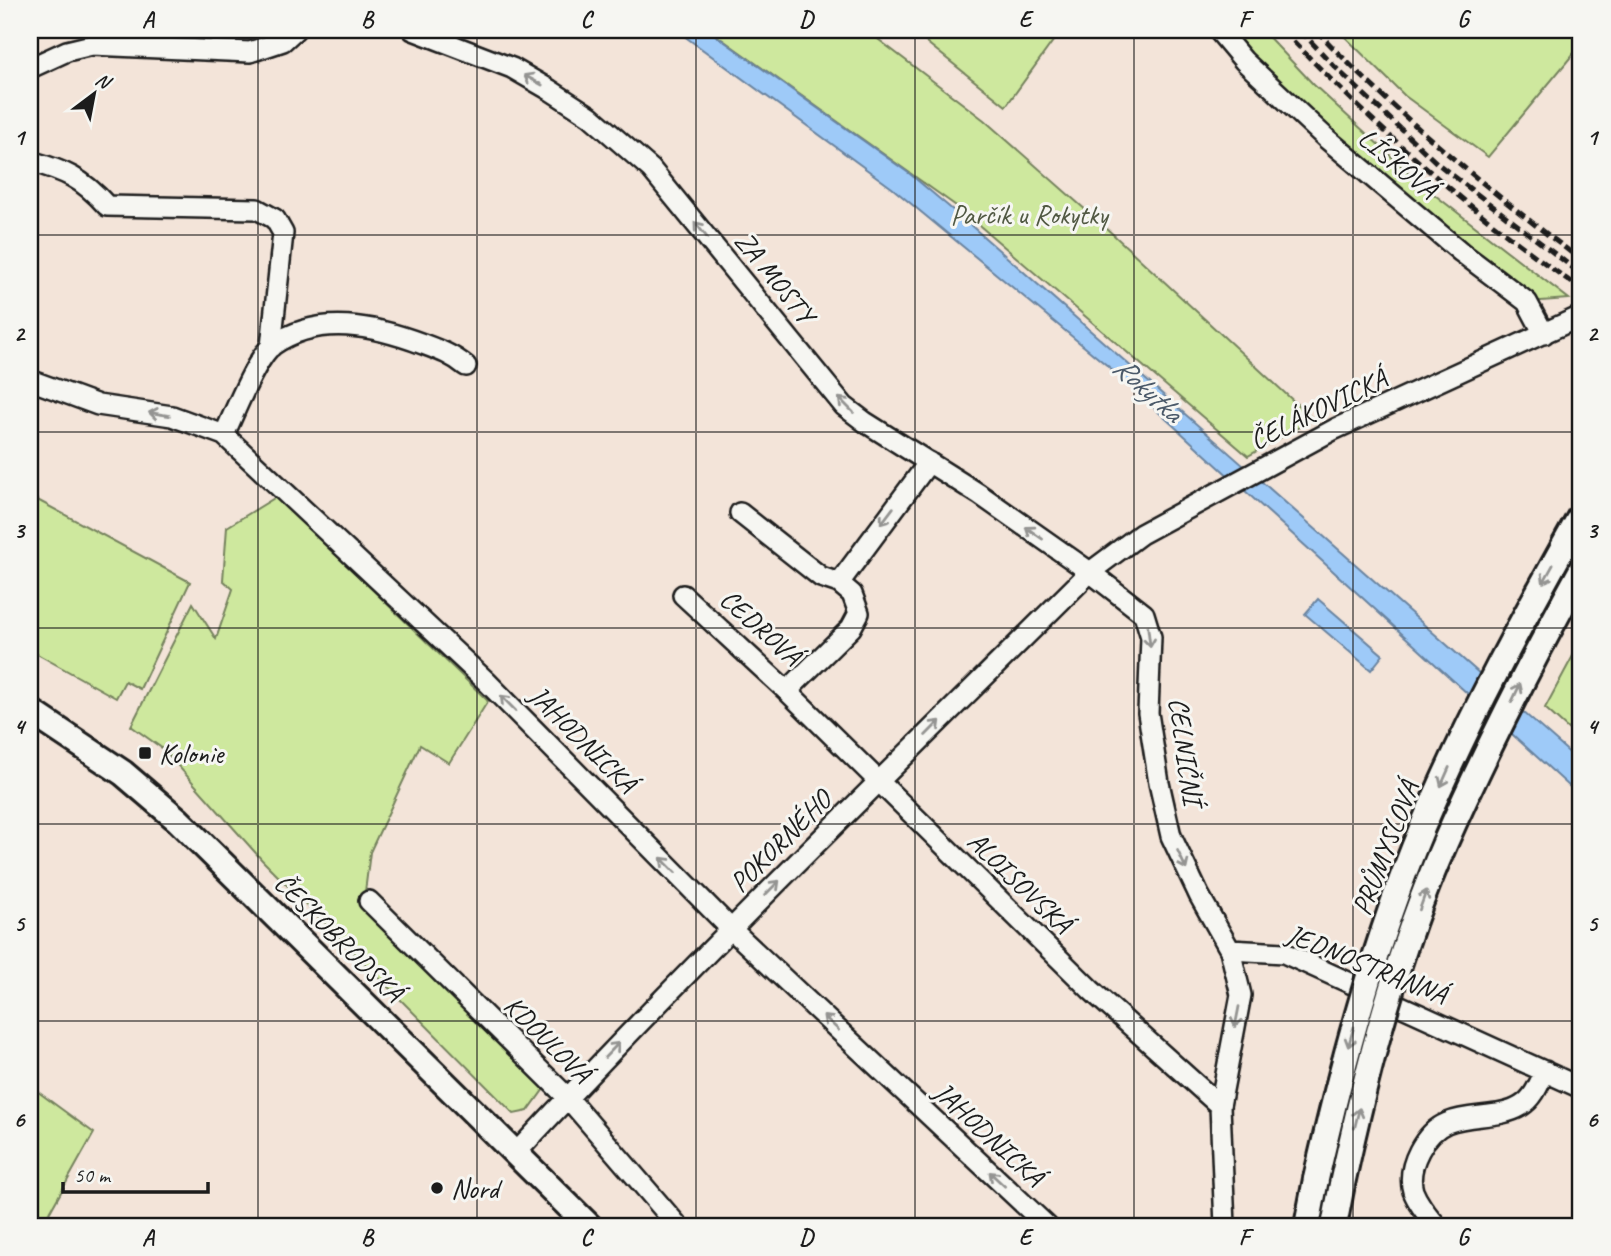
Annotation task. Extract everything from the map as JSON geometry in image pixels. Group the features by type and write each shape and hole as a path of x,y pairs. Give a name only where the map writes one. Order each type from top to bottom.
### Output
{"main road":[{"name":"PRŮMYSLOVÁ","path":"1307,1226 1340,1078 1368,980 1422,829 1466,729 1509,643 1581,515"},
{"name":"PRŮMYSLOVÁ","path":"1334,1226 1380,1031 1408,942 1445,844 1533,657 1581,571"},
{"name":"ČESKOBRODSKÁ","path":"30,711 123,773 178,820 589,1226"}],"street":[{"path":"30,68 67,51 92,45 250,52 283,41 295,30"},
{"name":"ZA MOSTY","path":"413,30 512,68 590,116 651,169 844,406 1090,572"},
{"name":"LÍSKOVÁ","path":"1218,30 1244,61 1327,139 1461,252 1527,302 1544,334"},
{"path":"30,161 63,170 90,187 107,206 257,209 275,219 283,233 271,346 250,379 224,435"},
{"name":"ČELÁKOVICKÁ","path":"1090,572 1141,534 1335,429 1581,316"},
{"path":"271,346 302,330 326,325 350,325 392,332 454,356 466,366"},
{"name":"JAHODNICKÁ","path":"30,380 98,405 172,416 224,435 486,681 731,929 1046,1226"},
{"path":"839,583 929,462"},
{"name":"CEDROVÁ","path":"683,595 788,691 851,628 859,613 852,594 839,583 821,577 740,513"},
{"name":"POKORNÉHO","path":"515,1154 731,929 1090,572"},
{"name":"CELNIČNÍ","path":"1090,572 1144,614 1151,637 1148,713 1171,836 1199,895 1230,950"},
{"name":"ALOISOVSKÁ","path":"788,691 878,783 1091,990 1220,1106"},
{"name":"KDOULOVÁ","path":"369,901 567,1097 678,1226"},
{"path":"1224,1226 1220,1106 1241,995 1230,950"},
{"name":"JEDNOSTRANNÁ","path":"1230,950 1284,953 1581,1088"},
{"path":"1437,1226 1419,1203 1413,1190 1414,1164 1425,1142 1446,1123 1518,1108 1535,1092 1545,1071"}],"green space":[{"name":"Parčík u Rokytky","path":"709,30 866,30 984,120 1105,227 1313,419 1248,456 959,208"},
{"path":"911,30 1061,30 1006,106"},
{"path":"1230,30 1262,30 1314,85 1422,185 1569,299 1527,302 1266,73"},
{"path":"1338,30 1581,30 1581,53 1574,53 1488,157 1405,96"},
{"path":"30,496 190,582 140,689 125,681 116,698 30,650"},
{"path":"276,497 488,701 449,763 420,745 370,852 363,908 546,1086 528,1111 514,1114 262,860 163,749 131,726 193,603 216,639 233,589 223,580 227,527"},
{"path":"1581,641 1581,741 1545,708"},
{"path":"30,1086 94,1133 42,1226 30,1226"}],"water":[{"name":"Rokytka","path":"676,30 708,30 910,174 967,222 1581,763 1581,797 1109,367 892,188"},
{"path":"1318,599 1383,655 1371,670 1305,614"}],"railway":[{"path":"1283,30 1352,100 1425,167 1502,230 1581,289"},
{"path":"1300,30 1335,67 1438,164 1581,274"},
{"path":"1316,30 1378,92 1444,150 1581,260"}],"place":[{"name":"Kolonie","path":"145,753"},
{"name":"Nord","path":"437,1188"}]}
